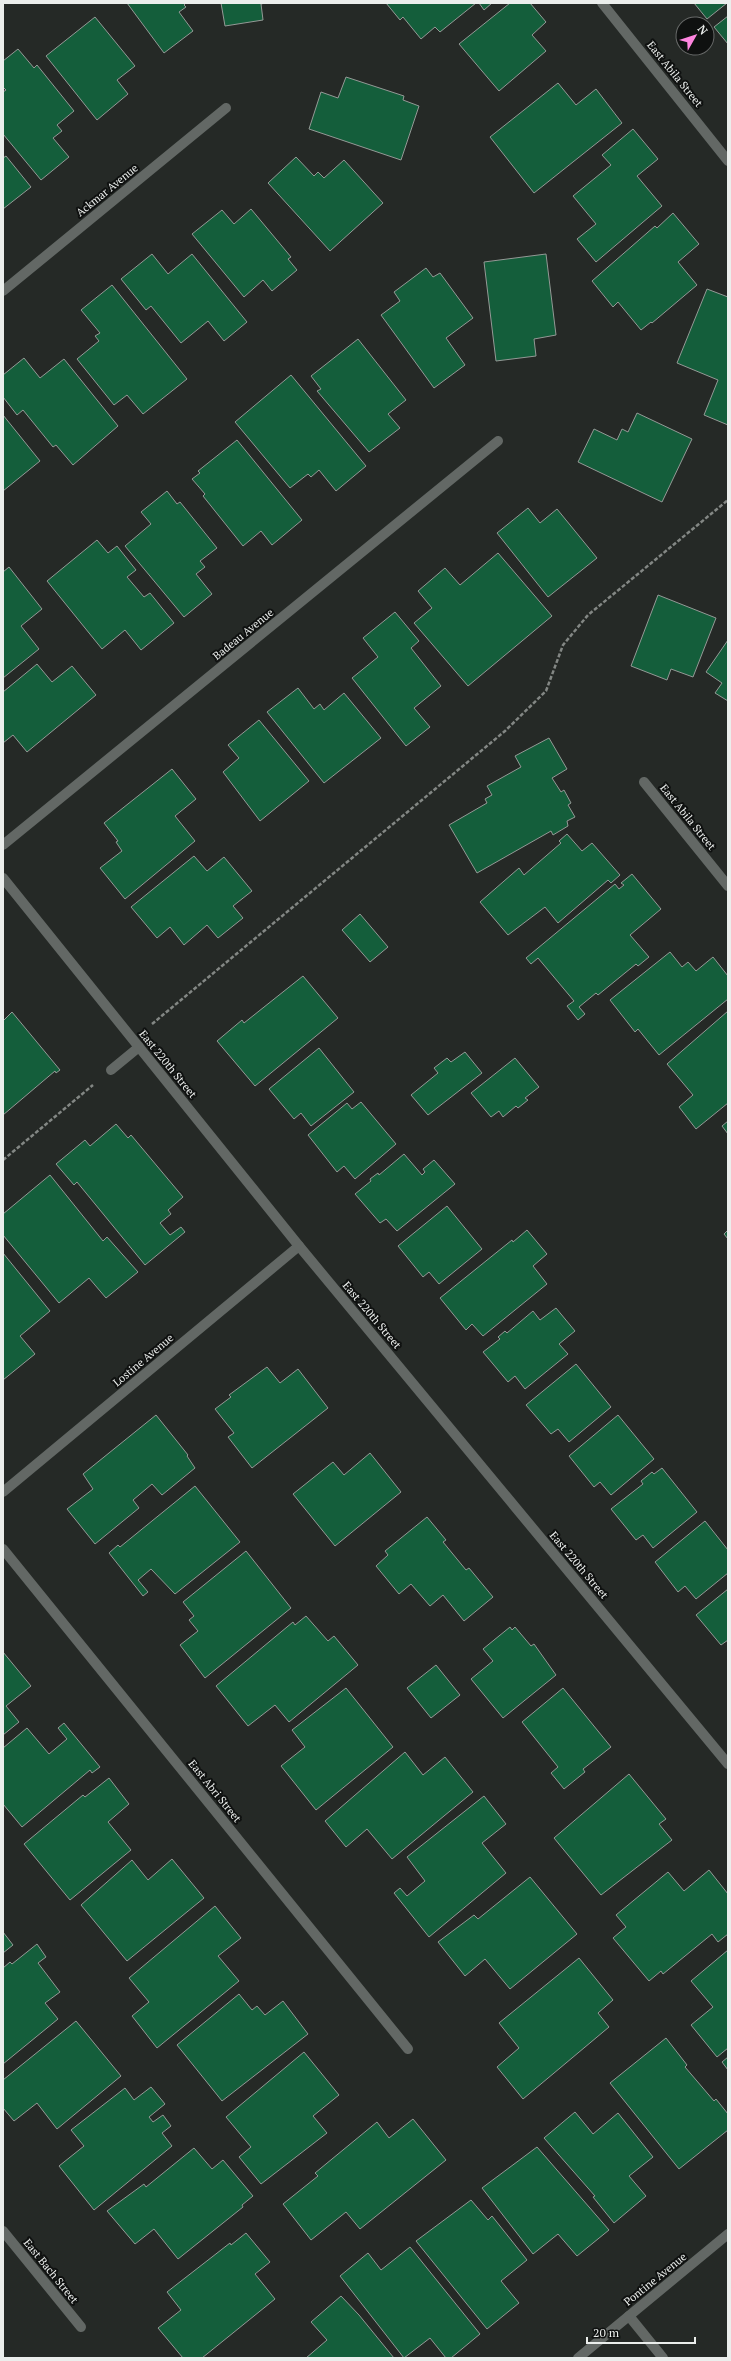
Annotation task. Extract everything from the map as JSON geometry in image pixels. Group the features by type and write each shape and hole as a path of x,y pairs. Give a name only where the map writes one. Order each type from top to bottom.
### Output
{"street":[{"name":"East Abila Street","path":"602,3 728,161"},
{"name":"Ackmar Avenue","path":"3,290 226,108"},
{"name":"Badeau Avenue","path":"3,845 498,441"},
{"name":"East Abila Street","path":"644,782 728,886"},
{"name":"East 220th Street","path":"3,878 299,1246 728,1764"},
{"path":"111,1070 136,1043"},
{"name":"Lostine Avenue","path":"3,1492 299,1246"},
{"name":"East Abri Street","path":"3,1549 408,2049"},
{"name":"East Bach Street","path":"3,2231 81,2327"},
{"name":"Pontine Avenue","path":"578,2358 728,2234"},
{"path":"629,2316 663,2358"}],"path":[{"path":"136,1043 505,731 546,691 563,645 588,615 728,500"},
{"path":"3,1160 111,1070"}],"building":[{"path":"127,3 186,3 184,5 186,7 179,12 193,31 164,53"},
{"path":"221,3 265,3 261,4 263,20 225,26"},
{"path":"386,3 476,3 440,32 435,27 421,39 403,17 400,20"},
{"path":"479,3 492,3 484,10"},
{"path":"510,3 530,3 546,22 532,35 546,51 499,91 459,44"},
{"path":"694,3 727,3 711,16 705,16"},
{"path":"728,16 728,44 715,28 715,26"},
{"path":"95,17 135,66 117,80 128,94 97,120 46,56"},
{"path":"18,49 34,68 37,65 74,111 57,125 62,131 53,138 69,157 41,180 3,134 3,92 6,90 3,87 3,61"},
{"path":"346,77 404,96 403,100 419,106 401,160 309,129 321,92 338,98"},
{"path":"558,83 576,105 596,89 622,123 534,193 490,137"},
{"path":"633,129 658,159 637,176 662,206 596,262 577,239 596,224 573,196 611,165 602,155"},
{"path":"6,156 31,187 3,209 3,158"},
{"path":"296,157 314,176 318,172 324,178 344,160 383,203 330,251 268,183"},
{"path":"251,209 291,257 288,259 297,270 272,291 263,280 244,297 192,234 222,210 234,224"},
{"path":"673,213 699,244 678,262 697,285 652,323 651,322 641,330 618,302 613,307 592,281 655,226 657,228"},
{"path":"152,254 168,274 192,254 247,322 224,341 208,321 181,343 151,306 146,310 121,279"},
{"path":"546,254 556,335 534,339 536,356 496,361 484,262"},
{"path":"426,268 433,277 440,273 473,318 446,338 465,365 434,388 381,315 400,301 394,292"},
{"path":"112,285 187,379 143,414 127,395 114,405 77,359 99,341 95,336 100,333 81,310"},
{"path":"707,289 728,297 728,425 704,415 718,380 677,363"},
{"path":"358,339 406,400 388,414 400,428 369,452 317,391 321,389 311,376"},
{"path":"24,358 40,378 64,359 118,426 73,465 56,445 53,447 23,410 17,415 3,397 3,375"},
{"path":"291,375 366,466 336,491 319,470 311,477 308,474 290,488 235,422"},
{"path":"637,413 692,439 662,502 578,462 594,429 617,440 622,429 628,432"},
{"path":"3,415 40,461 3,491"},
{"path":"237,440 302,520 272,545 261,531 243,546 203,496 205,494 192,479 200,473 198,471"},
{"path":"167,491 177,504 180,502 217,548 200,561 205,567 196,574 212,594 184,617 125,546 151,524 141,512"},
{"path":"528,508 540,523 557,509 597,558 548,597 497,533"},
{"path":"97,540 108,553 117,546 136,570 127,577 144,597 150,593 174,623 141,650 125,630 102,649 47,581"},
{"path":"498,553 552,616 468,686 414,623 432,608 418,591 445,568 460,585"},
{"path":"9,567 42,609 21,626 39,649 3,678 3,572"},
{"path":"658,595 716,618 693,677 671,669 667,680 631,666"},
{"path":"395,612 419,641 411,648 441,686 414,708 430,727 406,746 352,678 378,657 363,638"},
{"path":"728,640 728,701 715,693 722,683 706,672"},
{"path":"37,664 52,682 72,666 96,695 27,752 13,735 3,743 3,692"},
{"path":"298,688 314,709 320,704 324,710 344,693 381,738 324,783 267,712"},
{"path":"259,720 309,781 260,821 223,772 239,758 228,745"},
{"path":"549,738 567,769 552,778 561,792 564,790 571,803 568,805 575,817 567,821 568,826 553,835 551,831 477,873 449,825 487,803 485,799 492,795 487,786 521,767 515,756"},
{"path":"172,769 196,799 175,816 195,841 125,899 100,868 122,851 116,842 118,841 104,823"},
{"path":"567,834 582,851 592,843 620,875 611,883 608,880 558,923 545,907 508,935 480,902 519,868 524,875 561,843 559,841"},
{"path":"194,856 207,871 224,857 252,891 233,906 243,918 218,938 207,925 184,945 170,927 157,938 131,907"},
{"path":"632,874 661,909 630,935 649,957 638,966 636,964 598,995 596,993 579,1007 585,1014 578,1020 567,1006 574,1001 538,958 531,964 526,958 615,884 619,889 624,885 621,883"},
{"path":"360,914 388,947 370,962 342,930"},
{"path":"670,952 682,967 688,962 696,971 713,957 728,976 728,999 659,1055 638,1029 635,1032 610,1000"},
{"path":"303,976 338,1018 255,1086 217,1041 242,1020 244,1023"},
{"path":"728,1011 728,1103 696,1129 679,1107 693,1095 667,1064"},
{"path":"12,1012 60,1070 56,1073 55,1071 3,1115 3,1021"},
{"path":"319,1048 354,1092 311,1126 301,1113 294,1119 269,1089"},
{"path":"465,1052 482,1073 428,1115 411,1095 438,1073 434,1068 447,1058 451,1062"},
{"path":"515,1058 539,1087 525,1098 528,1100 518,1108 516,1106 503,1117 499,1111 491,1117 471,1093"},
{"path":"361,1102 396,1144 355,1179 344,1166 337,1172 308,1135 347,1103 352,1109"},
{"path":"728,1121 728,1134 722,1126"},
{"path":"116,1124 128,1138 131,1135 183,1197 168,1210 171,1214 160,1223 170,1235 181,1227 185,1232 145,1265 77,1182 74,1185 56,1164 85,1140 90,1146"},
{"path":"404,1154 422,1175 425,1172 423,1169 434,1160 455,1184 397,1231 386,1219 380,1223 355,1194 371,1181 370,1179 378,1173 379,1175"},
{"path":"50,1175 103,1241 107,1237 138,1272 106,1298 89,1278 59,1303 3,1235 3,1214"},
{"path":"447,1206 482,1249 439,1284 429,1272 423,1277 398,1246"},
{"path":"527,1230 547,1254 533,1266 547,1284 483,1336 472,1324 466,1330 440,1298 512,1240 513,1242"},
{"path":"728,1230 728,1239 724,1234"},
{"path":"3,1253 50,1311 20,1336 35,1354 3,1380"},
{"path":"556,1308 575,1331 559,1344 568,1354 525,1389 515,1376 508,1382 483,1352 500,1339 498,1337 505,1331 507,1333 533,1311 540,1320"},
{"path":"576,1364 611,1407 569,1442 558,1429 551,1434 526,1405"},
{"path":"267,1367 280,1383 298,1369 328,1408 252,1468 228,1437 234,1433 215,1409 231,1397 229,1395"},
{"path":"156,1415 188,1455 187,1456 195,1468 162,1495 152,1484 133,1500 139,1508 95,1544 67,1509 93,1489 83,1474"},
{"path":"618,1415 654,1459 611,1495 600,1482 594,1487 569,1456"},
{"path":"370,1453 401,1492 335,1546 293,1494 333,1462 344,1475"},
{"path":"662,1468 697,1512 653,1548 643,1535 636,1540 611,1509 643,1484 641,1481 652,1472 654,1474"},
{"path":"195,1486 240,1542 175,1594 151,1569 138,1580 148,1592 143,1596 109,1553 118,1545 120,1547"},
{"path":"427,1517 446,1540 443,1542 466,1570 469,1568 493,1597 464,1621 443,1595 430,1606 411,1584 399,1594 376,1566 388,1555 385,1551"},
{"path":"705,1521 728,1550 728,1573 696,1599 685,1586 678,1592 655,1562"},
{"path":"246,1551 291,1608 205,1678 180,1645 198,1631 189,1620 194,1616 183,1602"},
{"path":"728,1589 728,1640 721,1645 696,1615"},
{"path":"306,1616 328,1641 334,1636 358,1665 289,1722 275,1705 248,1726 216,1686 293,1622 295,1625"},
{"path":"510,1627 512,1630 515,1627 531,1646 534,1644 556,1675 503,1718 471,1679 493,1661 483,1649"},
{"path":"3,1652 31,1686 6,1706 19,1722 3,1735"},
{"path":"436,1665 460,1695 431,1718 407,1688"},
{"path":"346,1688 393,1747 316,1810 281,1766 305,1747 292,1730"},
{"path":"563,1688 611,1747 583,1769 585,1772 564,1789 551,1773 558,1767 522,1722"},
{"path":"64,1723 100,1767 92,1773 90,1770 22,1827 3,1804 3,1748 27,1728 49,1754 67,1739 58,1728"},
{"path":"405,1752 423,1775 445,1757 473,1792 392,1859 367,1829 346,1847 325,1821"},
{"path":"629,1774 666,1819 659,1824 672,1840 601,1895 554,1838"},
{"path":"109,1778 129,1804 108,1822 131,1850 70,1900 24,1844 83,1795 85,1797"},
{"path":"484,1796 506,1824 482,1843 506,1873 429,1937 394,1893 400,1888 407,1896 425,1881 407,1857"},
{"path":"172,1859 204,1898 127,1961 81,1905 132,1860 148,1880"},
{"path":"709,1870 728,1894 728,1934 718,1942 712,1934 663,1974 661,1971 649,1981 613,1938 626,1927 616,1915 668,1872 684,1891"},
{"path":"530,1877 577,1934 510,1989 485,1959 465,1976 438,1942 474,1915 478,1919"},
{"path":"215,1906 241,1938 218,1956 239,1981 157,2048 132,2016 149,2002 129,1978"},
{"path":"3,1932 13,1945 3,1953"},
{"path":"37,1944 46,1957 38,1963 60,1992 45,2003 58,2019 3,2064 3,1968 10,1962 12,1964"},
{"path":"728,1950 728,2048 717,2057 691,2025 713,2007 691,1981"},
{"path":"579,1958 613,2000 598,2013 609,2027 523,2099 497,2067 519,2048 499,2023"},
{"path":"239,1994 252,2010 257,2006 265,2015 283,2001 308,2034 222,2101 177,2045"},
{"path":"76,2021 121,2076 57,2129 37,2103 14,2121 3,2108 3,2080"},
{"path":"666,2038 687,2065 685,2067 714,2101 716,2099 728,2114 728,2130 679,2169 610,2083"},
{"path":"304,2052 339,2095 313,2116 327,2133 261,2184 239,2157 251,2147 226,2117"},
{"path":"728,2057 728,2070 722,2062"},
{"path":"151,2087 165,2104 149,2117 153,2122 163,2115 171,2126 162,2133 172,2146 94,2210 59,2166 84,2146 71,2130 125,2088 134,2100"},
{"path":"575,2112 593,2134 618,2113 653,2157 629,2176 646,2196 614,2223 593,2197 595,2196 544,2138"},
{"path":"413,2119 446,2160 360,2229 346,2212 311,2240 283,2204 318,2176 315,2173 377,2122 389,2138"},
{"path":"537,2147 609,2230 577,2256 558,2234 533,2254 482,2188"},
{"path":"194,2148 212,2169 223,2160 253,2196 242,2205 243,2207 178,2259 154,2229 135,2244 107,2211 144,2184 146,2187"},
{"path":"471,2200 488,2220 492,2216 527,2260 501,2281 519,2303 487,2329 416,2241"},
{"path":"246,2233 270,2262 255,2274 275,2299 202,2358 183,2358 158,2328 181,2310 167,2292 230,2243 231,2245"},
{"path":"410,2247 480,2334 451,2358 446,2358 430,2338 404,2358 340,2276 368,2253 381,2270"},
{"path":"341,2296 359,2315 394,2358 306,2358 327,2340 311,2322"}]}
